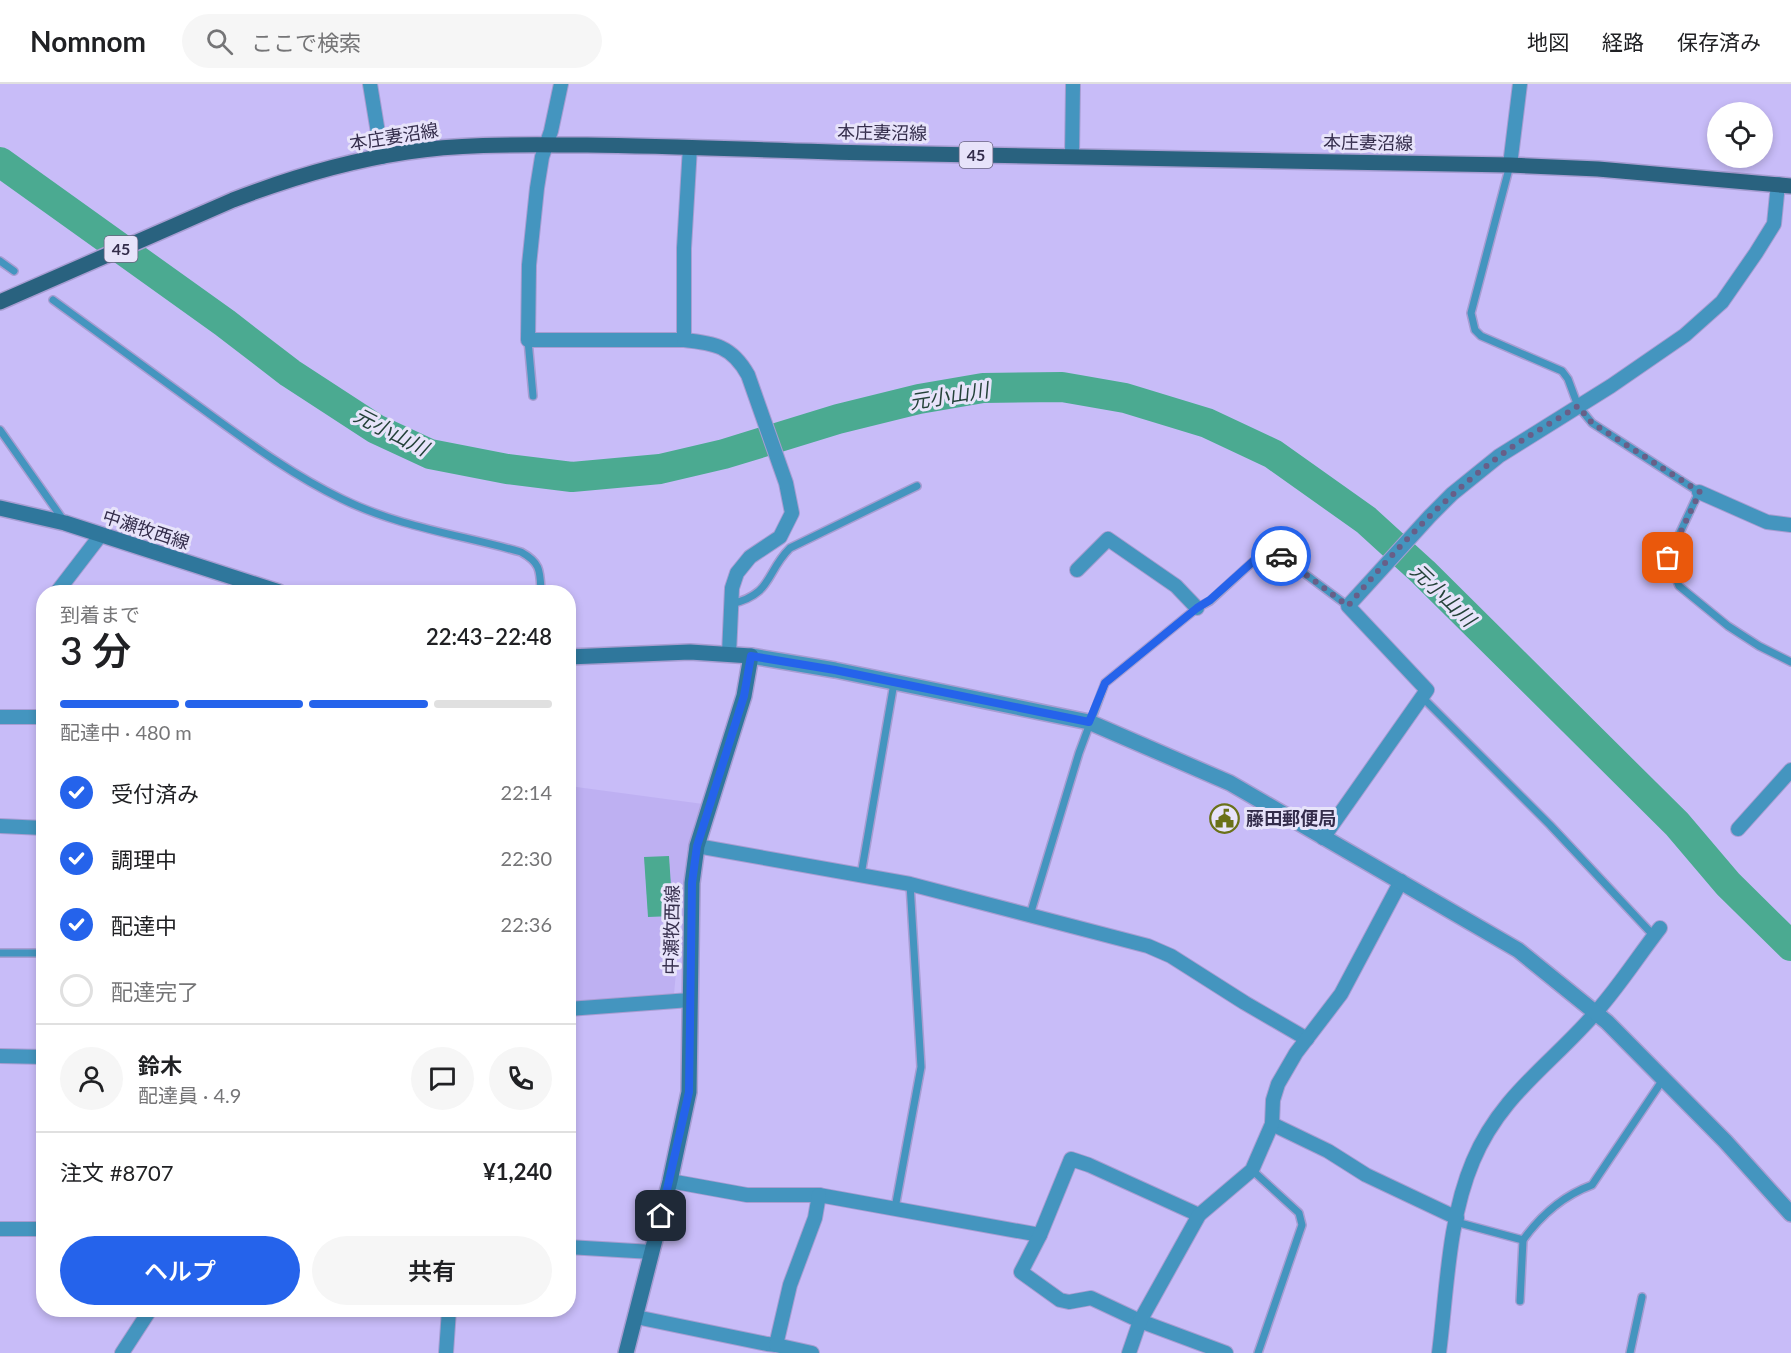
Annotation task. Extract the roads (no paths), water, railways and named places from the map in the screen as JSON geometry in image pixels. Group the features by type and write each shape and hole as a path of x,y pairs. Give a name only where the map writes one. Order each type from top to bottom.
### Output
{"main road":[{"name":"本庄妻沼線","path":"0,302 271,185 333,167 406,152 465,146 690,147 1510,165 1598,169 1785,185"},
{"name":"中瀬牧西線","path":"0,508 65,524 257,585"},
{"path":"576,657 690,652 751,656"},
{"name":"中瀬牧西線","path":"626,1353 670,1181 689,1092 692,883 697,846 744,696 751,656"}],"street":[{"path":"370,84 382,157"},
{"path":"561,84 537,188 530,265 528,340 708,342 734,355 748,375 786,483 792,513 780,537 750,557 737,573 732,588 729,654"},
{"path":"1072,157 1073,84"},
{"path":"1510,165 1520,84"},
{"path":"684,340 684,248 690,147"},
{"path":"1323,838 1427,690 1348,606 1452,494 1499,456 1611,386 1685,335 1722,302 1774,225 1785,185"},
{"path":"1700,492 1767,522 1791,525"},
{"path":"62,585 100,536"},
{"path":"1077,570 1108,539 1176,586 1197,608"},
{"path":"751,656 835,670 1089,722 1230,783 1518,950 1596,1012 1749,1166 1791,1214"},
{"path":"0,717 36,717"},
{"path":"1738,830 1791,770"},
{"path":"0,826 36,828"},
{"path":"697,846 910,884 1137,943 1171,956 1307,1039"},
{"path":"1129,1353 1140,1321 1199,1215 1252,1170 1272,1124 1273,1100 1278,1084 1296,1053 1341,994 1401,881"},
{"path":"1439,1353 1457,1220 1474,1160 1502,1109 1531,1076 1596,1012 1657,932"},
{"path":"576,1009 690,1000"},
{"path":"0,1056 36,1057"},
{"path":"1272,1124 1328,1151 1366,1175 1457,1220"},
{"path":"1199,1215 1071,1159 1040,1235 1021,1272 1060,1300 1069,1302 1091,1298 1140,1321 1226,1353"},
{"path":"670,1181 747,1195 819,1195 1040,1235"},
{"path":"777,1345 790,1285 815,1218 819,1195"},
{"path":"0,1229 36,1229"},
{"path":"576,1247 652,1252"},
{"path":"122,1353 145,1317"},
{"path":"446,1353 449,1317"},
{"path":"636,1317 812,1353"}],"lane":[{"path":"1510,165 1471,313 1473,323 1481,336 1562,371 1568,379 1578,406 1592,423 1700,492 1668,558 1679,586 1728,626 1759,646 1791,662"},
{"path":"0,261 14,271"},
{"path":"53,300 260,451 325,490 379,515 425,529 521,552 532,559 539,569 541,585"},
{"path":"528,340 533,396"},
{"path":"0,430 65,524"},
{"path":"731,604 747,600 760,592 781,557 790,548 917,486"},
{"path":"1030,917 1089,722 1105,683 1210,600 1269,547 1348,606"},
{"path":"861,875 894,683"},
{"path":"1423,698 1657,932"},
{"path":"895,1208 921,1067 910,884"},
{"path":"0,953 36,953"},
{"path":"1520,1301 1523,1240 1537,1221 1560,1201 1592,1185 1664,1078"},
{"path":"1252,1170 1299,1213 1302,1225 1258,1353"},
{"path":"1457,1220 1523,1240"},
{"path":"1630,1353 1642,1297"}],"waterway":[{"name":"元小山川","path":"0,162 225,323 290,373 376,429 430,454 507,469 572,477 660,469 724,454 838,419 919,399 983,388 1062,387 1125,398 1207,423 1273,454 1366,520 1423,572 1677,824 1728,884 1791,946"}],"place":[{"name":"藤田郵便局","path":"1225,819"}]}
